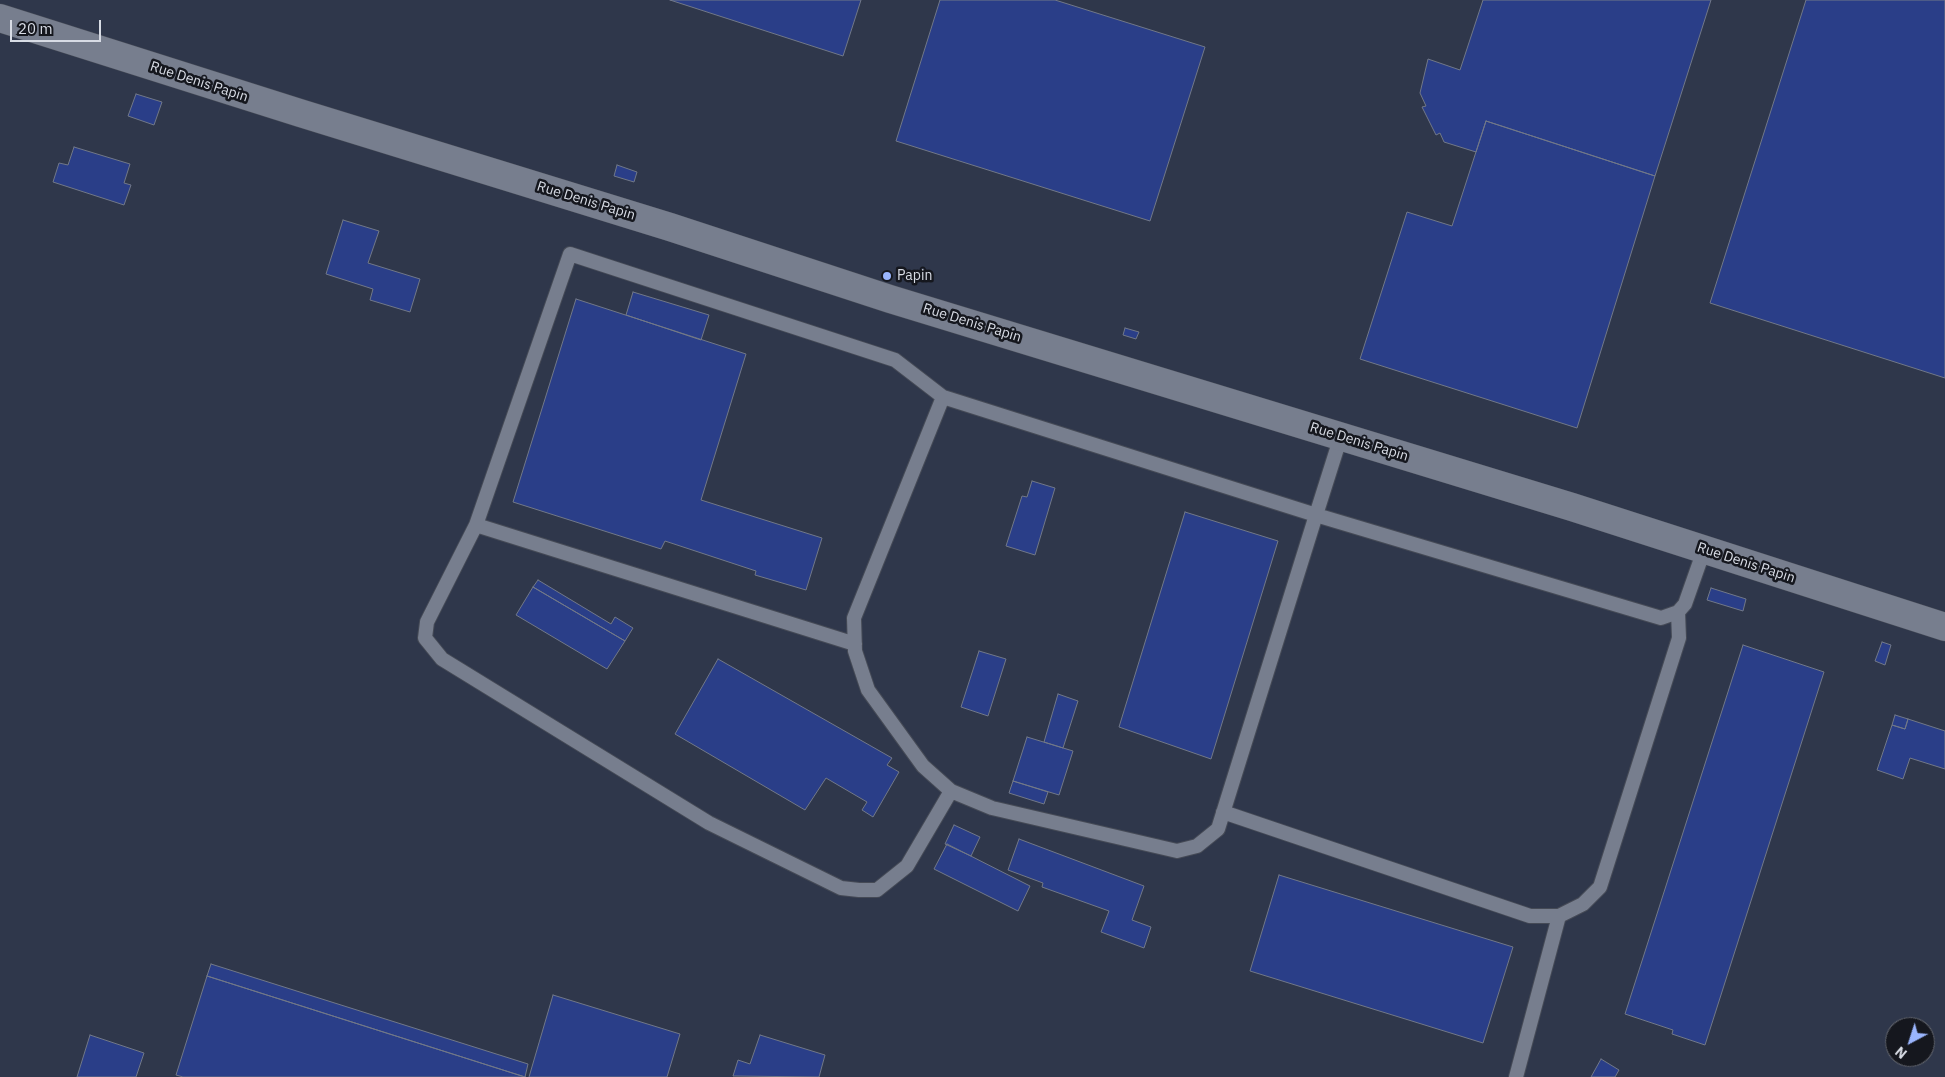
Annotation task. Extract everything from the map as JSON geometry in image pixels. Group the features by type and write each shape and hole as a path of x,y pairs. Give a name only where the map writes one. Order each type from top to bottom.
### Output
{"street":[{"name":"Rue Denis Papin","path":"0,18 670,227 890,298 1341,436 1945,627"}],"lane":[{"path":"951,791 907,866 877,890 841,888 708,822 442,659 425,638 427,622 476,525 570,254 895,360 943,397 1316,515 1661,618 1678,612 1685,604 1704,550"},
{"path":"943,397 854,618 855,651 868,690 923,766 951,791 992,808 1177,851 1197,846 1218,829 1341,436"},
{"path":"476,525 855,644"},
{"path":"1222,812 1530,916 1559,916 1583,904 1600,887 1679,638 1678,612"},
{"path":"1516,1077 1559,916"}],"shaded area":[{"path":"0,0 1945,0 1945,1077 0,1077"}],"building":[{"path":"670,0 861,0 843,56"},
{"path":"940,0 1055,0 1205,47 1150,221 896,141"},
{"path":"1483,0 1711,0 1655,176 1486,121 1476,152 1444,142 1440,133 1436,135 1422,107 1426,106 1420,93 1428,59 1460,70"},
{"path":"1806,0 1945,0 1945,378 1710,303"},
{"path":"136,94 162,102 154,125 128,116"},
{"path":"1486,121 1655,176 1577,428 1360,359 1407,212 1452,226"},
{"path":"74,147 130,164 124,183 131,185 124,205 53,182 59,163 68,165"},
{"path":"617,165 637,172 634,182 614,176"},
{"path":"343,220 379,231 368,263 420,279 410,312 370,300 373,289 326,274"},
{"path":"633,292 709,315 701,340 626,315"},
{"path":"576,299 746,354 701,500 822,538 806,590 755,575 756,571 665,541 661,549 513,502"},
{"path":"1125,328 1139,332 1136,339 1123,335"},
{"path":"1032,481 1055,488 1035,555 1006,546 1022,496 1027,497"},
{"path":"1185,512 1278,541 1211,759 1119,727"},
{"path":"538,580 611,624 615,617 633,628 625,641 533,587"},
{"path":"533,587 625,641 607,669 516,615"},
{"path":"1711,588 1746,599 1743,611 1707,600"},
{"path":"1882,642 1891,645 1885,665 1875,661"},
{"path":"1743,645 1824,672 1705,1045 1672,1034 1673,1030 1625,1014"},
{"path":"979,651 1006,659 988,716 961,707"},
{"path":"718,659 892,758 887,765 899,772 873,817 862,810 867,802 826,778 805,810 675,734"},
{"path":"1058,694 1078,701 1063,748 1044,742"},
{"path":"1895,715 1908,719 1905,729 1892,725"},
{"path":"1908,719 1945,731 1945,769 1910,758 1903,779 1877,770 1892,725 1905,729"},
{"path":"1027,737 1073,751 1059,795 1013,781"},
{"path":"1013,781 1048,792 1044,804 1009,793"},
{"path":"954,825 980,837 971,856 945,844"},
{"path":"1019,839 1144,886 1132,920 1151,927 1144,948 1101,932 1109,911 1042,887 1043,883 1008,870"},
{"path":"947,844 1030,886 1018,911 934,869"},
{"path":"1279,875 1513,947 1483,1043 1250,971"},
{"path":"211,964 528,1064 525,1077 207,976"},
{"path":"207,976 525,1077 183,1077 176,1075"},
{"path":"553,995 680,1034 667,1077 529,1077"},
{"path":"90,1035 144,1053 136,1077 77,1077"},
{"path":"760,1035 825,1055 819,1077 733,1076 738,1060 750,1064"},
{"path":"1601,1059 1619,1070 1615,1077 1591,1077"}],"place":[{"name":"Papin","path":"887,276"}]}
